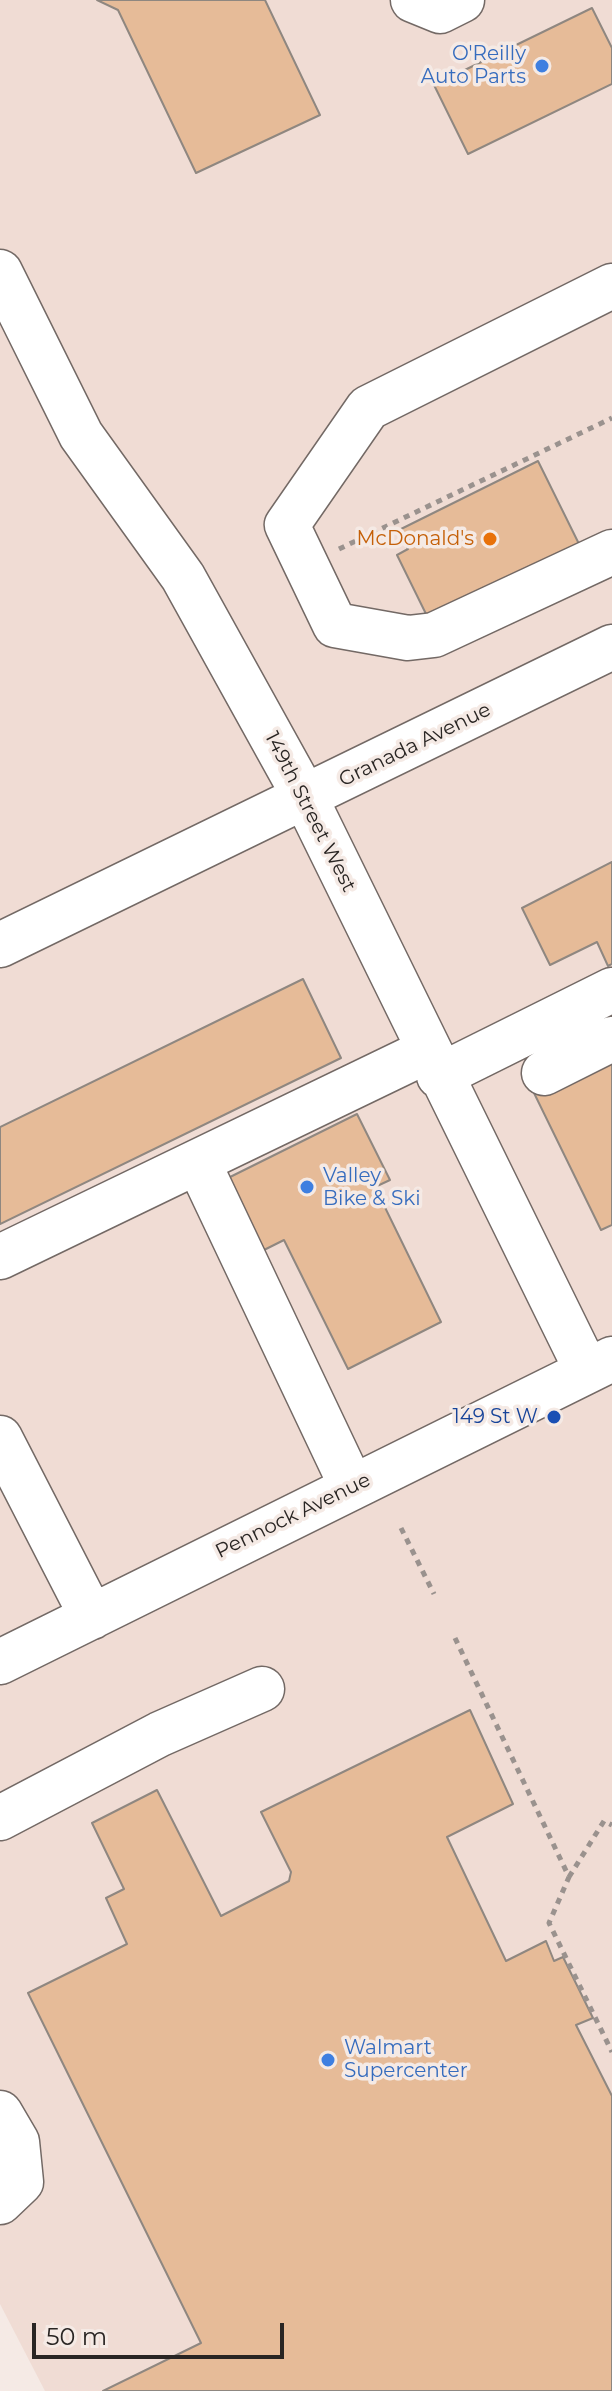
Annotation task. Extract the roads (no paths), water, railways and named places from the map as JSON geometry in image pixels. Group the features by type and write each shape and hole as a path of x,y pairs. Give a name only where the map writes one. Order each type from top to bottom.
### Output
{"street":[{"path":"413,0 440,11 462,0"},
{"name":"149th Street West","path":"0,272 81,435 183,577 306,799 433,1063 600,1365"},
{"path":"612,286 368,408 287,525 335,625 408,638 434,635 612,552"},
{"name":"Granada Avenue","path":"0,945 306,799 612,647"},
{"path":"0,1257 198,1162 433,1063 606,1007"},
{"path":"544,1073 612,1039"},
{"path":"198,1162 352,1487"},
{"name":"Pennock Avenue","path":"0,1662 600,1365"},
{"path":"0,1438 92,1617"},
{"path":"0,1818 160,1734 262,1689"},
{"path":"0,2113 17,2142 21,2182 0,2202"}],"place":[{"name":"O'Reilly Auto Parts","path":"542,66"},
{"name":"McDonald's","path":"490,539"},
{"name":"Valley Bike & Ski","path":"307,1187"},
{"name":"149 St W","path":"554,1417"},
{"name":"Walmart Supercenter","path":"328,2060"}]}
